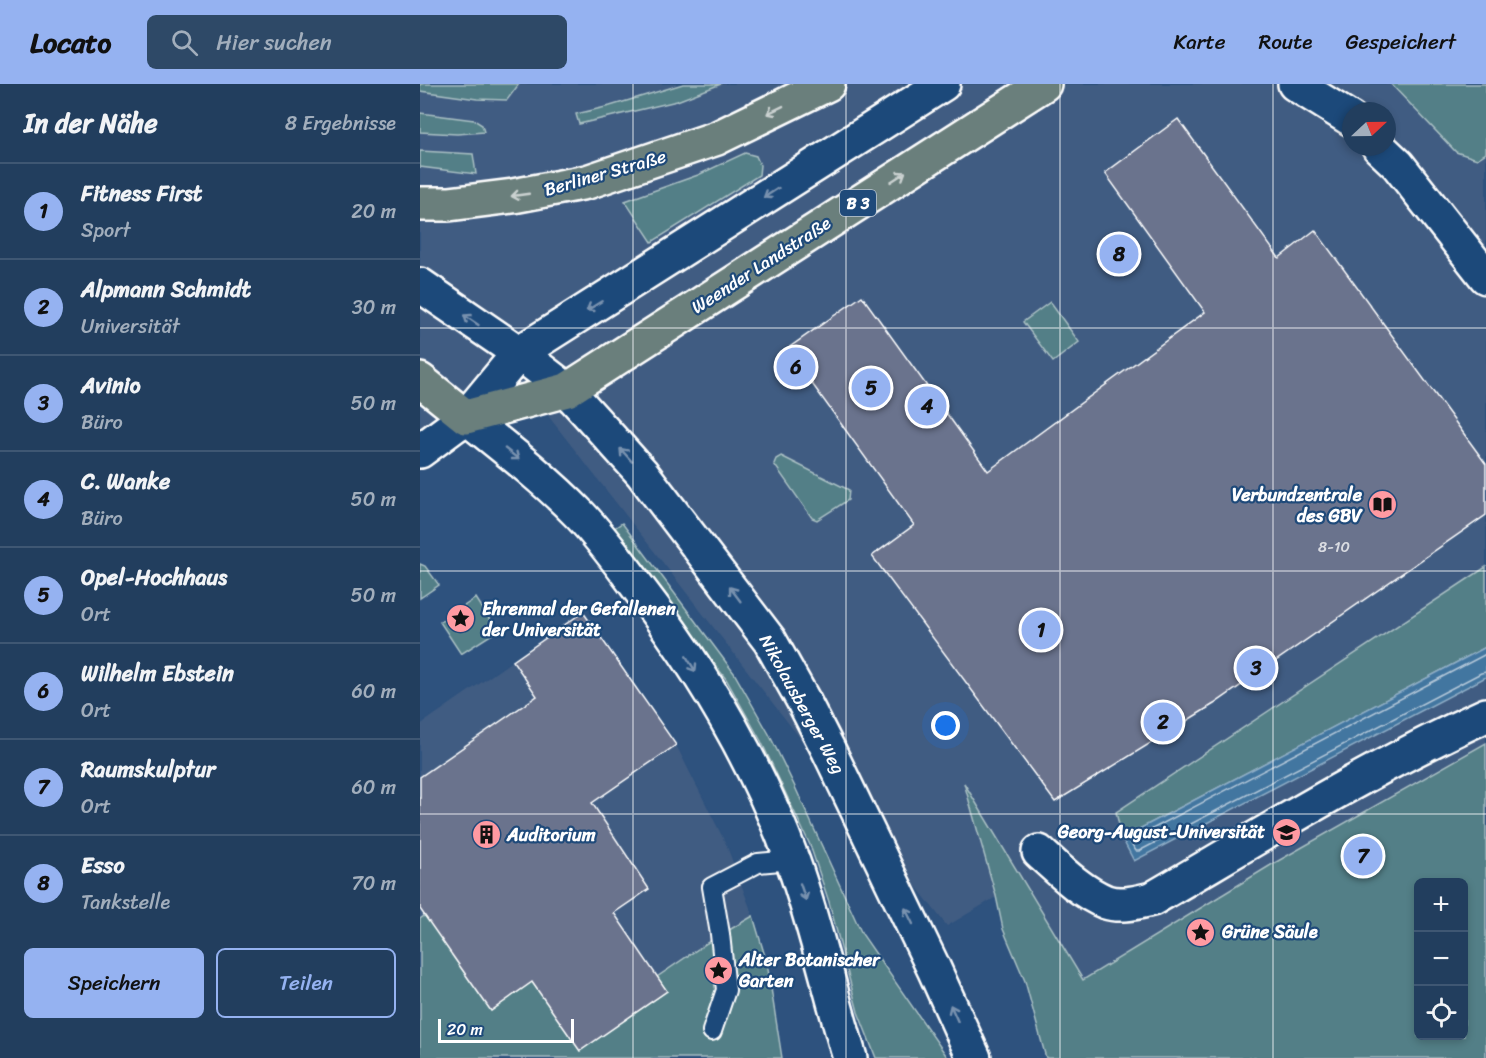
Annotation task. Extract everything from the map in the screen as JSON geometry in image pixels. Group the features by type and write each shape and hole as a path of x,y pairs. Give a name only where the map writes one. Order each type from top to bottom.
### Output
{"main road":[{"name":"Berliner Straße","path":"420,204 449,204 513,196 587,182 717,138 828,84"},
{"name":"Weender Landstraße","path":"466,417 567,390 1044,84"},
{"path":"420,380 466,417"}],"street":[{"name":"Weender Landstraße","path":"420,452 466,417 519,353 943,84"},
{"path":"1295,84 1342,113"},
{"path":"1388,156 1486,277"},
{"path":"420,285 519,353 567,390"},
{"name":"Nikolausberger Weg","path":"567,390 642,473 770,641 829,751 934,969 974,1058"},
{"path":"466,417 524,463 582,517 669,628 727,721 758,780 792,860 816,931 850,1058"},
{"path":"1039,852 1074,883 1107,902 1127,904 1152,899 1358,779 1433,739 1486,715"}],"lane":[{"path":"712,1031 726,990 712,887 758,863 792,860"}],"shaded area":[{"path":"420,84 1486,84 1486,1058 1046,1058 1025,981 1003,929 996,897 947,926 524,385 420,459"},
{"path":"583,612 676,745 726,844 750,908 767,963 782,1058 420,1058 420,725"}],"green space":[{"path":"420,84 519,84 507,100 477,99 420,91"},
{"path":"683,84 721,84 677,101 579,124 576,114"},
{"path":"1391,84 1486,84 1486,153 1477,159 1456,152"},
{"path":"420,113 474,120 482,125 484,132 457,134 420,132"},
{"path":"420,151 473,154 476,174 420,167"},
{"path":"745,153 756,156 760,165 759,175 652,242 625,201 698,175"},
{"path":"1050,302 1079,342 1053,362 1023,322"},
{"path":"781,456 849,490 848,500 817,520 812,518 774,464"},
{"path":"622,523 734,673 769,734 795,787 862,934 948,1058 876,1058 858,1012 829,902 810,845 761,741 726,679 610,531"},
{"path":"420,564 425,566 439,585 420,598"},
{"path":"1486,567 1486,647 1122,838 1116,812"},
{"path":"476,598 497,631 461,654 440,622"},
{"path":"1486,743 1486,1058 1046,1058 1025,981 1003,929 964,783 1083,980 1271,865"},
{"name":"Alter Botanischer Garten","path":"474,881 452,955 491,1011 532,982 580,1051 667,991 657,977 707,943 753,916 767,963 782,1058 420,1058 420,919"}],"water":[{"path":"1486,647 1486,677 1134,861 1122,838"}],"building":[{"path":"1178,119 1279,258 1315,230 1486,464 1486,515 1214,704 1055,802 872,556 914,525 787,349 862,296 988,471 1205,312 1105,173"},
{"name":"Auditorium","path":"583,612 676,745 592,803 649,889 614,913 667,991 580,1051 532,982 491,1011 420,909 420,777 537,696 513,661"}],"place":[{"name":"Esso","path":"1119,254"},
{"name":"Wilhelm Ebstein","path":"796,367"},
{"name":"Opel-Hochhaus","path":"871,388"},
{"name":"C. Wanke","path":"927,406"},
{"name":"Verbundzentrale des GBV","path":"1383,505"},
{"name":"Ehrenmal der Gefallenen der Universität","path":"461,619"},
{"name":"Fitness First","path":"1041,630"},
{"name":"Avinio","path":"1256,668"},
{"name":"Alpmann Schmidt","path":"1163,722"},
{"name":"Georg-August-Universität","path":"1286,832"},
{"name":"Auditorium","path":"486,835"},
{"name":"Raumskulptur","path":"1363,856"},
{"name":"Grüne Säule","path":"1201,932"},
{"name":"Alter Botanischer Garten","path":"718,970"}]}
